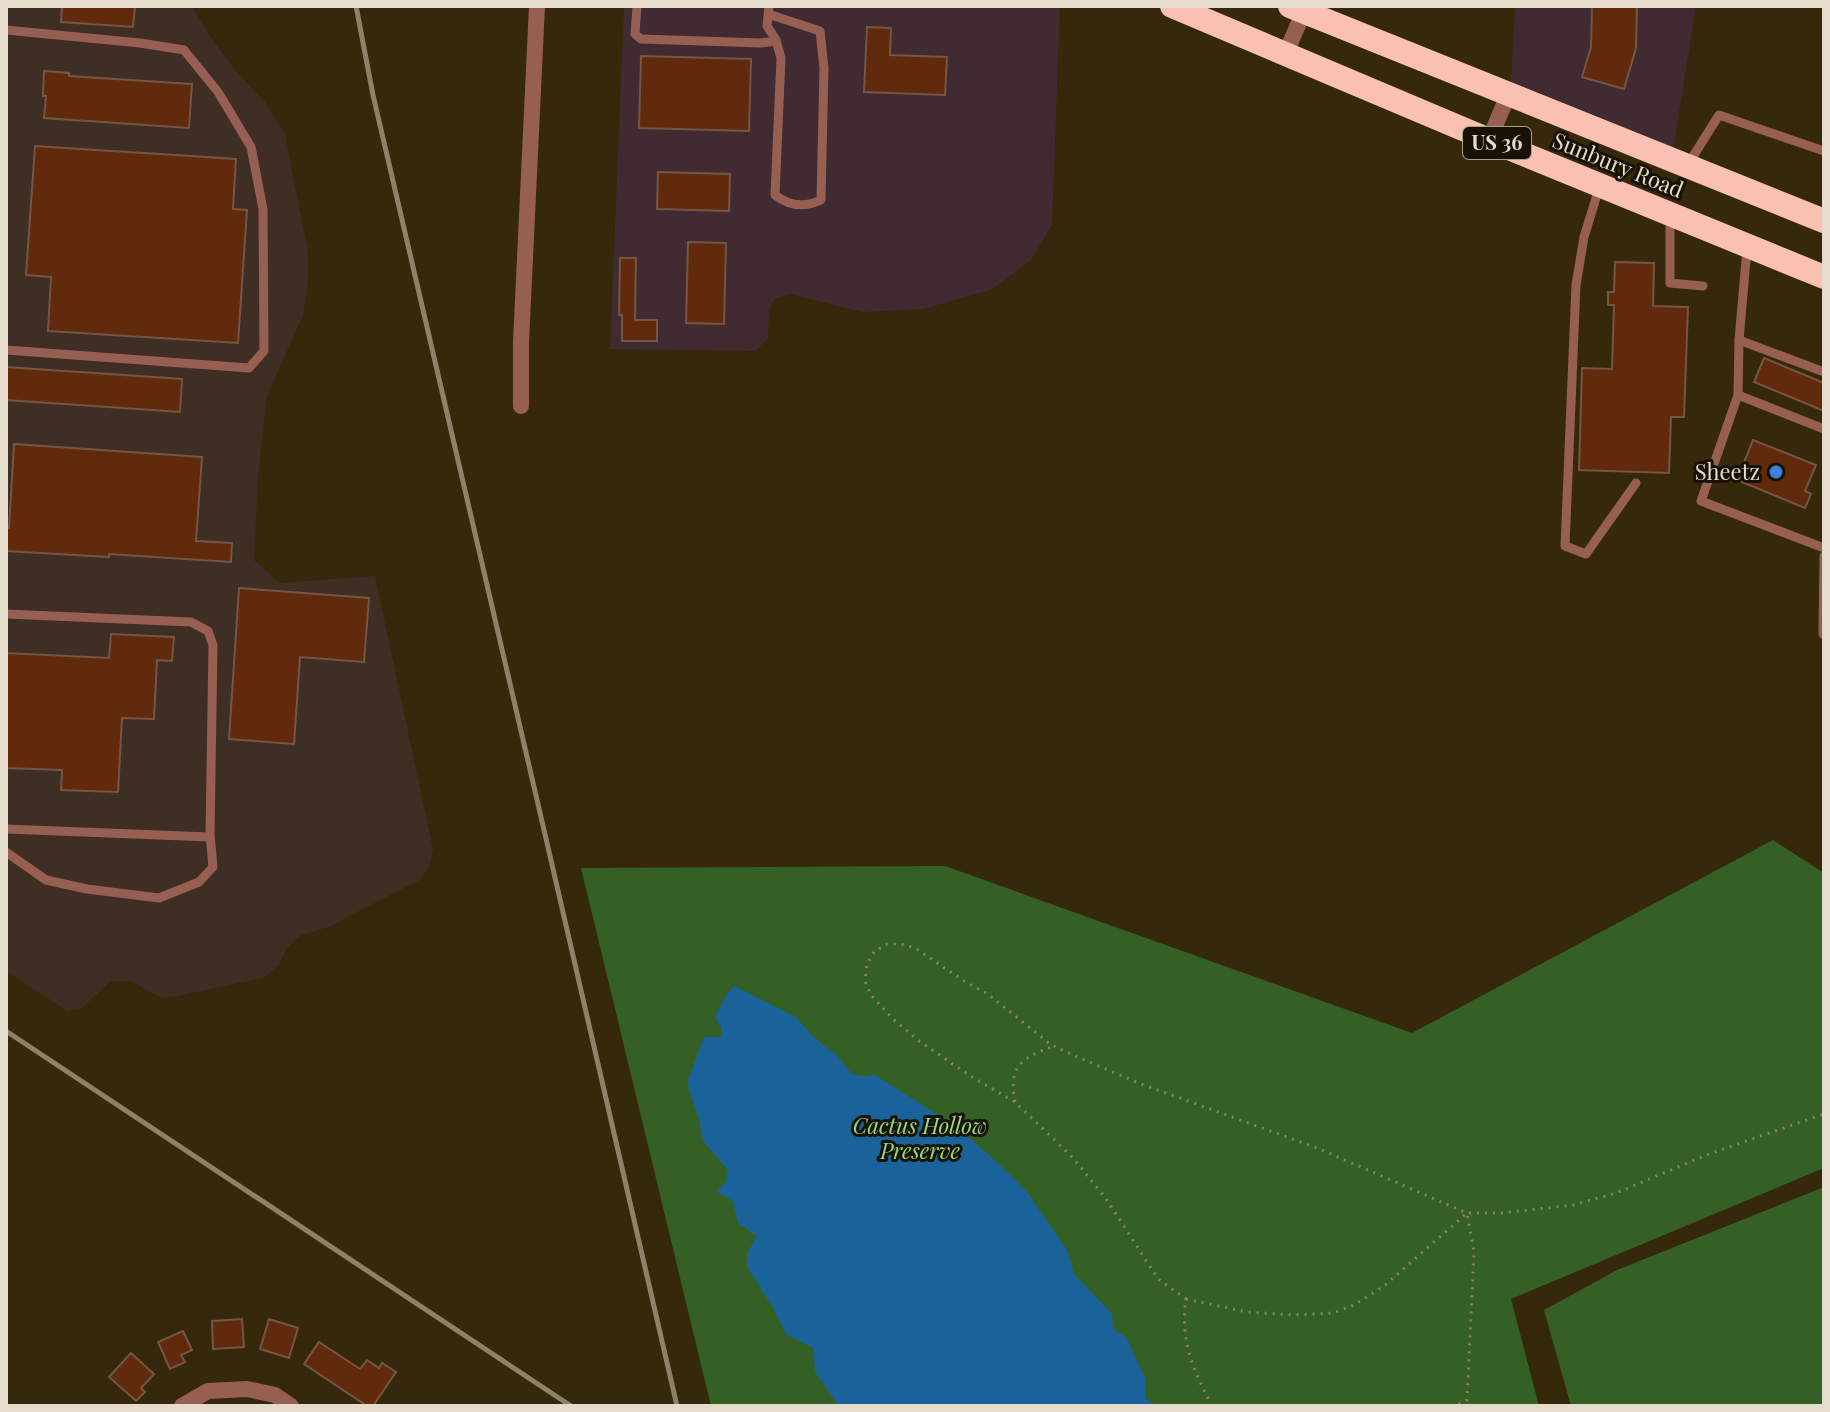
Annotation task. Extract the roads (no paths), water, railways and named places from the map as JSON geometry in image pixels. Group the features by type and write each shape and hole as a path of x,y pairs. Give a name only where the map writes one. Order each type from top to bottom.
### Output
{"highway":[{"name":"Sunbury Road","path":"1172,6 1824,277"},
{"name":"Sunbury Road","path":"1300,8 1824,221"}],"street":[{"path":"521,406 521,342 537,6"},
{"path":"1285,55 1300,8"},
{"path":"1489,140 1509,93"},
{"path":"182,1406 208,1391 247,1389 275,1395 291,1406"}],"lane":[{"path":"637,6 635,34 641,39 776,41"},
{"path":"759,6 769,9 820,31 824,68 821,200 810,205 785,203 775,195 781,58 767,26 769,9"},
{"path":"6,30 184,50 218,92 251,147 263,209 264,351 249,368 6,350"},
{"path":"1687,166 1719,115 1824,151"},
{"path":"1600,185 1584,237 1576,285 1565,546 1586,554 1636,483"},
{"path":"1670,214 1670,283 1703,286"},
{"path":"1747,246 1738,395 1701,501 1824,548"},
{"path":"1739,340 1824,372"},
{"path":"1738,395 1824,429"},
{"path":"1824,556 1824,635"},
{"path":"6,614 191,622 208,631 213,645 210,837 213,867 199,882 159,898 87,889 46,880 6,852"},
{"path":"6,829 210,837"}],"water":[{"path":"734,986 796,1017 852,1074 875,1075 944,1119 999,1164 1026,1191 1067,1250 1074,1274 1112,1314 1113,1329 1126,1337 1145,1378 1145,1398 1157,1406 847,1406 837,1403 815,1372 813,1348 786,1334 747,1267 747,1253 757,1236 738,1223 733,1201 716,1191 725,1183 728,1170 703,1141 687,1083 704,1037 721,1037 721,1027 715,1017"}],"railway":[{"path":"356,6 373,95 677,1406"},
{"path":"6,1031 571,1406"}],"place":[{"name":"Sheetz","path":"1776,472"}],"park label":[{"name":"Cactus Hollow Preserve","path":"920,1138"}]}
